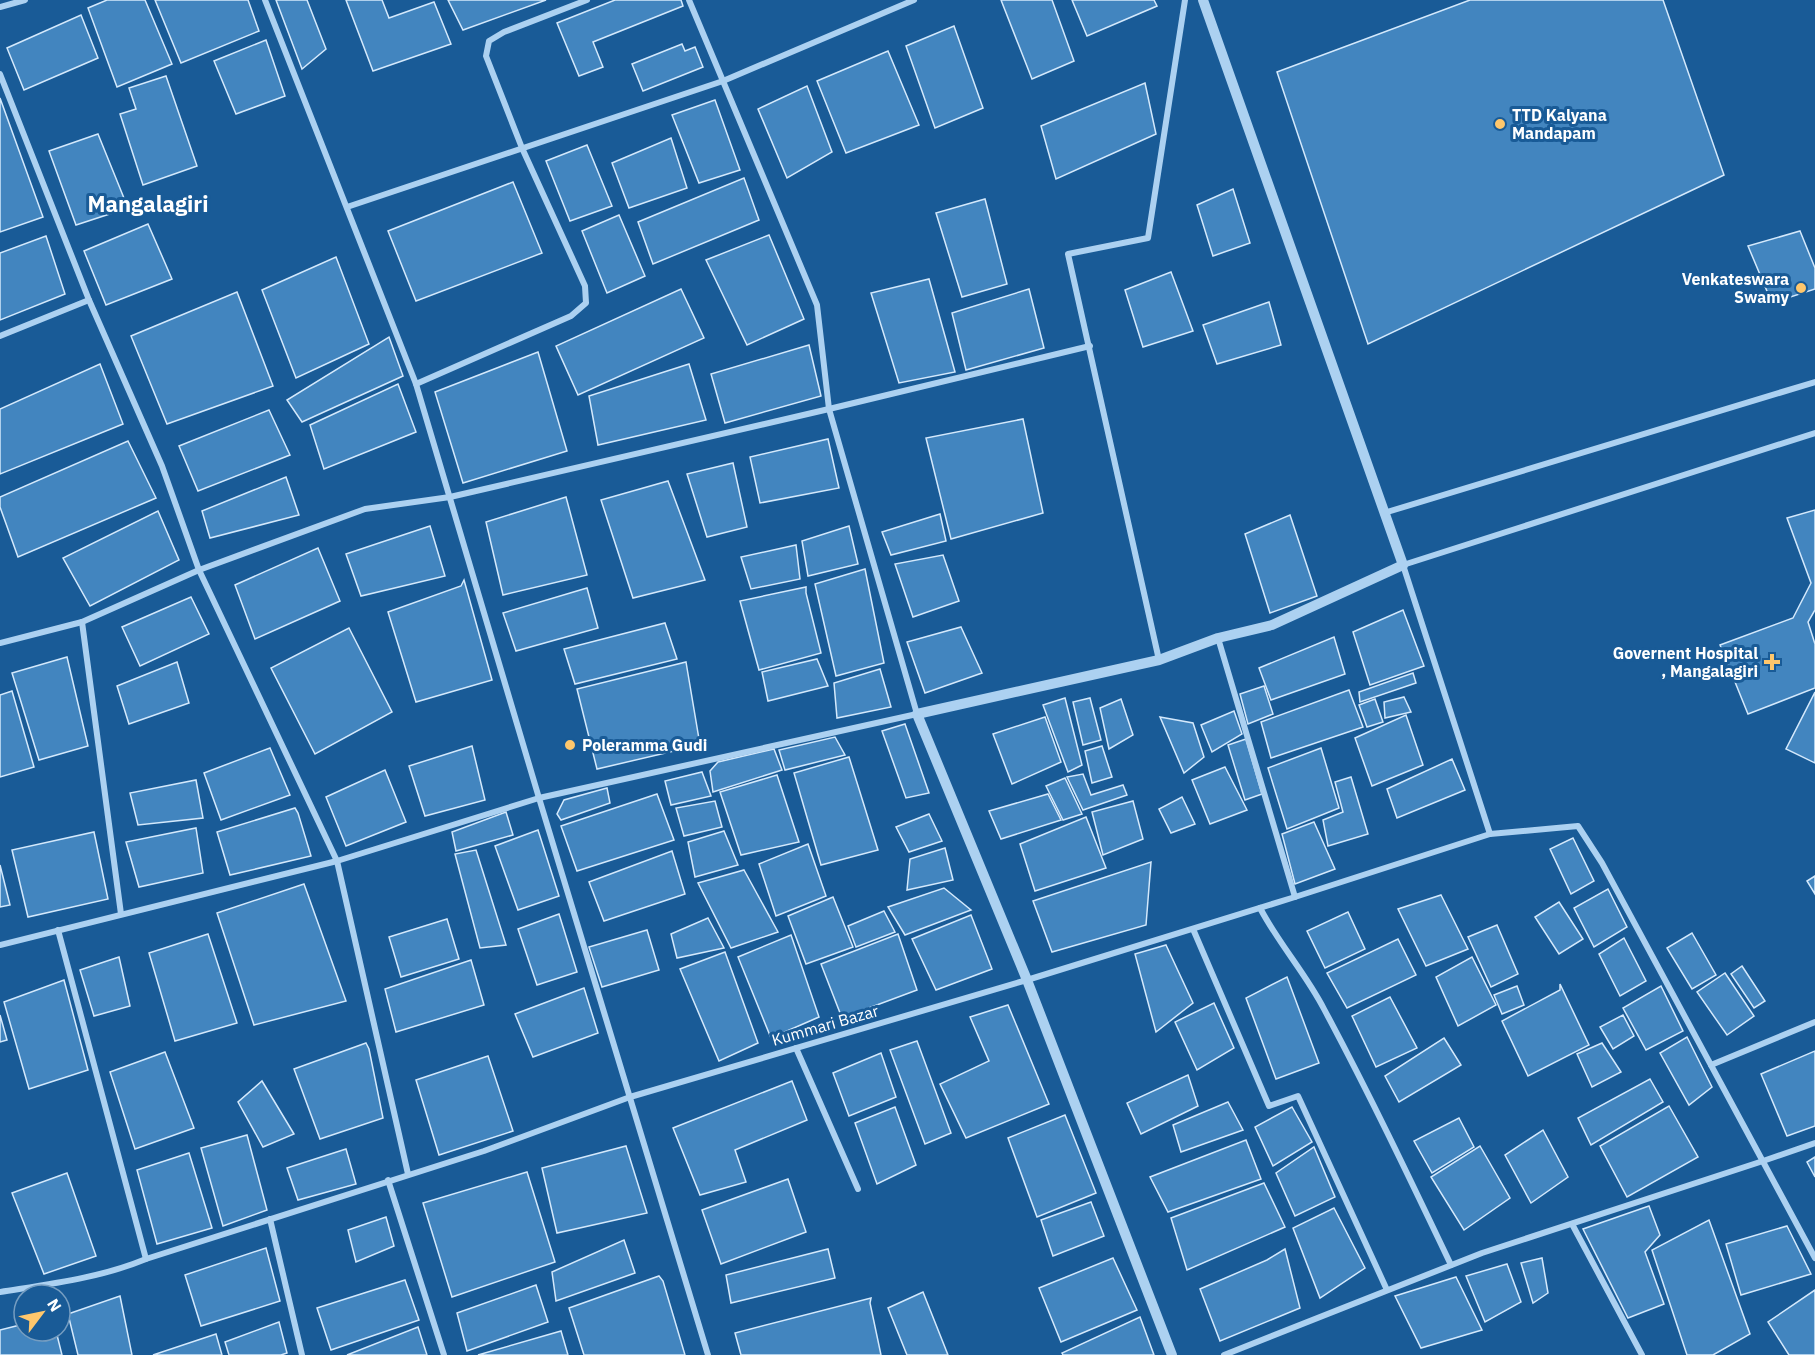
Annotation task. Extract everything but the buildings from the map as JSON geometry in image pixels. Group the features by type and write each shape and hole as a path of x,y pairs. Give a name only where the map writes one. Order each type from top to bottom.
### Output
{"street":[{"path":"0,7 25,0"},
{"path":"265,0 416,384 708,1355"},
{"path":"416,384 571,316 586,303 585,286 522,148 486,56 489,40 587,0"},
{"path":"689,0 818,305 829,409 918,714 1028,980 1173,1355"},
{"path":"347,207 723,81 914,0"},
{"path":"1159,660 1068,255 1148,238 1185,0"},
{"path":"1203,0 1403,565 1490,834"},
{"path":"0,74 89,300 162,466 199,570 337,861 408,1174"},
{"path":"0,336 89,300"},
{"path":"0,644 82,622 199,570 365,509 450,497 1090,346"},
{"path":"1384,513 1815,382"},
{"path":"0,945 337,861 539,798 1159,660 1218,638 1272,625 1403,565 1815,433"},
{"path":"82,622 121,915"},
{"path":"1218,638 1295,897"},
{"name":"Kummari Bazar","path":"0,1292 122,1269 388,1180 484,1151 630,1097 1028,980 1490,834 1578,826 1602,863 1711,1065"},
{"path":"1260,908 1271,929 1323,1007 1451,1265"},
{"path":"1193,929 1269,1106 1298,1096 1387,1290"},
{"path":"58,930 147,1259"},
{"path":"1815,1022 1711,1065 1815,1258"},
{"path":"796,1048 858,1189"},
{"path":"1224,1355 1451,1265 1815,1143"},
{"path":"388,1180 444,1355"},
{"path":"270,1219 302,1355"},
{"path":"1572,1224 1642,1355"}],"place":[{"name":"TTD Kalyana Mandapam","path":"1500,124"},
{"name":"Venkateswara Swamy","path":"1801,288"},
{"name":"Governent Hospital , Mangalagiri","path":"1772,662"},
{"name":"Poleramma Gudi","path":"570,745"}],"district":[{"name":"Mangalagiri","path":"148,203"}]}
